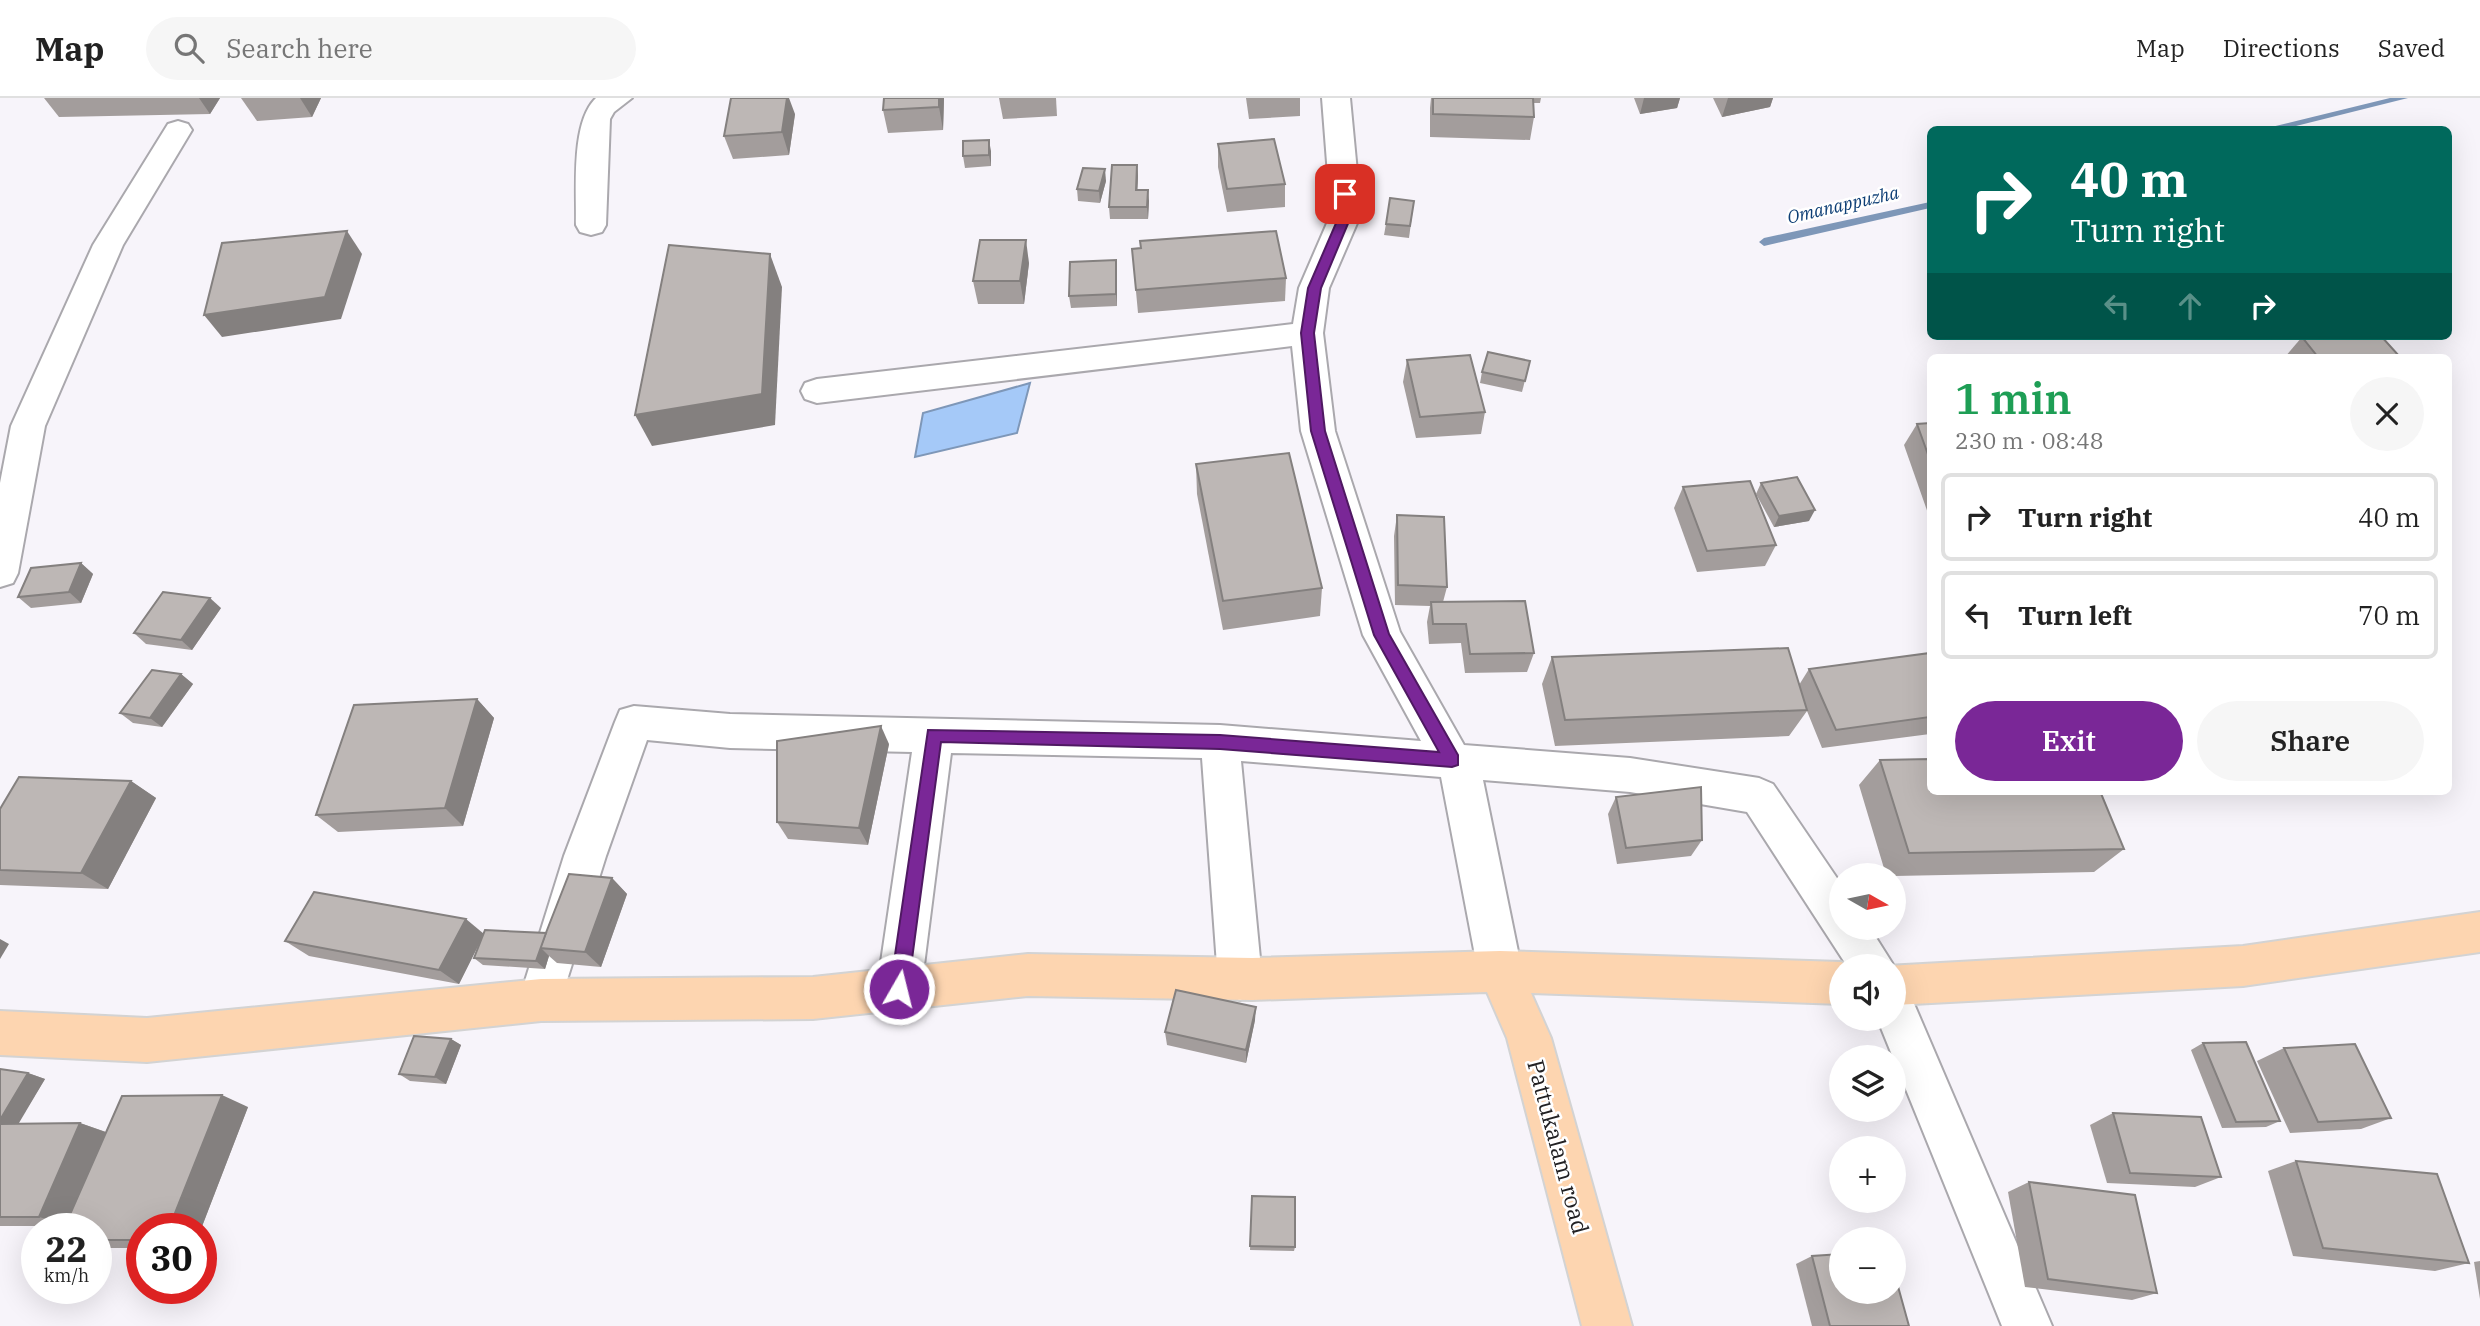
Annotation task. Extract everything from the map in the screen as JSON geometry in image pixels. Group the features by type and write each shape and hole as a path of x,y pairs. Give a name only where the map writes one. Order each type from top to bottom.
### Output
{"main road":[{"path":"1906,983 2243,966 2480,932"},
{"path":"0,1033 147,1040 541,1000 813,998 1028,975 1240,979 1500,971 1829,983"},
{"name":"Pattukalam road","path":"1500,971 1528,1038 1607,1326"}],"street":[{"path":"591,225 598,113 607,102 618,98"},
{"path":"1336,98 1346,214 1314,288 1307,333 1318,431 1382,635 1463,779 1500,971"},
{"path":"0,573 29,426 108,245 178,130"},
{"path":"817,391 1307,333"},
{"path":"541,1000 585,856 634,722 730,731 1220,742 1630,775 1759,796 1829,902"},
{"path":"899,989 933,735"},
{"path":"1220,742 1240,979"},
{"path":"1904,1031 2027,1326"}],"water":[{"path":"1030,383 1017,433 915,457 923,413"}],"building":[{"path":"731,98 787,98 782,132 724,136"},
{"path":"884,98 939,98 939,107 883,110"},
{"path":"1433,98 1533,98 1534,117 1433,114"},
{"path":"1274,139 1285,184 1227,189 1218,144"},
{"path":"989,140 989,155 963,156 963,141"},
{"path":"1112,165 1137,165 1136,190 1148,190 1147,207 1109,207"},
{"path":"1083,168 1105,169 1099,191 1077,189"},
{"path":"1390,198 1414,201 1410,226 1386,224"},
{"path":"347,231 325,297 204,315 222,243"},
{"path":"1276,231 1286,278 1136,290 1132,249 1141,248 1140,241"},
{"path":"980,240 1026,240 1020,281 973,281"},
{"path":"669,245 770,254 762,394 635,415"},
{"path":"1116,260 1116,294 1069,296 1070,262"},
{"path":"2304,340 2385,340 2397,354 2316,354"},
{"path":"1488,352 1530,361 1525,381 1482,372"},
{"path":"1470,355 1485,412 1420,417 1407,360"},
{"path":"1927,423 1927,452 1917,424"},
{"path":"1289,453 1322,588 1223,601 1196,464"},
{"path":"1797,477 1815,510 1779,516 1761,483"},
{"path":"1750,481 1776,545 1707,551 1683,487"},
{"path":"1397,515 1444,517 1447,587 1398,585"},
{"path":"81,563 69,592 18,597 31,568"},
{"path":"163,592 210,598 181,640 134,633"},
{"path":"1525,601 1534,653 1470,654 1466,624 1433,624 1431,602"},
{"path":"1788,648 1807,710 1565,720 1552,657"},
{"path":"1927,653 1927,717 1836,730 1809,669"},
{"path":"152,670 181,674 150,718 120,713"},
{"path":"477,699 445,808 316,815 354,705"},
{"path":"881,726 859,828 777,822 777,741"},
{"path":"1927,759 1927,795 2102,795 2124,849 1909,853 1880,760"},
{"path":"19,777 131,781 81,873 0,870 0,809"},
{"path":"1701,787 1702,840 1626,848 1616,797"},
{"path":"569,874 612,878 585,952 540,948"},
{"path":"314,892 466,919 439,970 285,941"},
{"path":"485,930 546,933 536,961 474,958"},
{"path":"1176,990 1256,1007 1246,1050 1165,1032"},
{"path":"414,1036 451,1039 435,1077 399,1074"},
{"path":"2246,1042 2280,1121 2236,1122 2203,1043"},
{"path":"2355,1044 2391,1118 2318,1122 2284,1048"},
{"path":"0,1069 28,1073 0,1120"},
{"path":"222,1095 175,1213 126,1213 126,1240 112,1240 112,1213 71,1213 122,1096"},
{"path":"2113,1113 2201,1117 2221,1177 2130,1173"},
{"path":"80,1123 41,1213 0,1217 0,1124"},
{"path":"2296,1161 2437,1174 2469,1263 2323,1248"},
{"path":"2029,1182 2135,1195 2157,1293 2048,1279"},
{"path":"1252,1196 1295,1197 1295,1247 1250,1246"},
{"path":"1829,1255 1829,1304 1903,1304 1909,1326 1830,1326 1812,1256"}],"waterway":[{"name":"Omanappuzha","path":"2281,126 2403,98"},
{"name":"Omanappuzha","path":"1764,242 1927,206"}],"route":[{"path":"899,989 933,735 1220,742 1452,760 1382,635 1318,431 1307,333 1314,288 1346,214 1345,194"}]}
